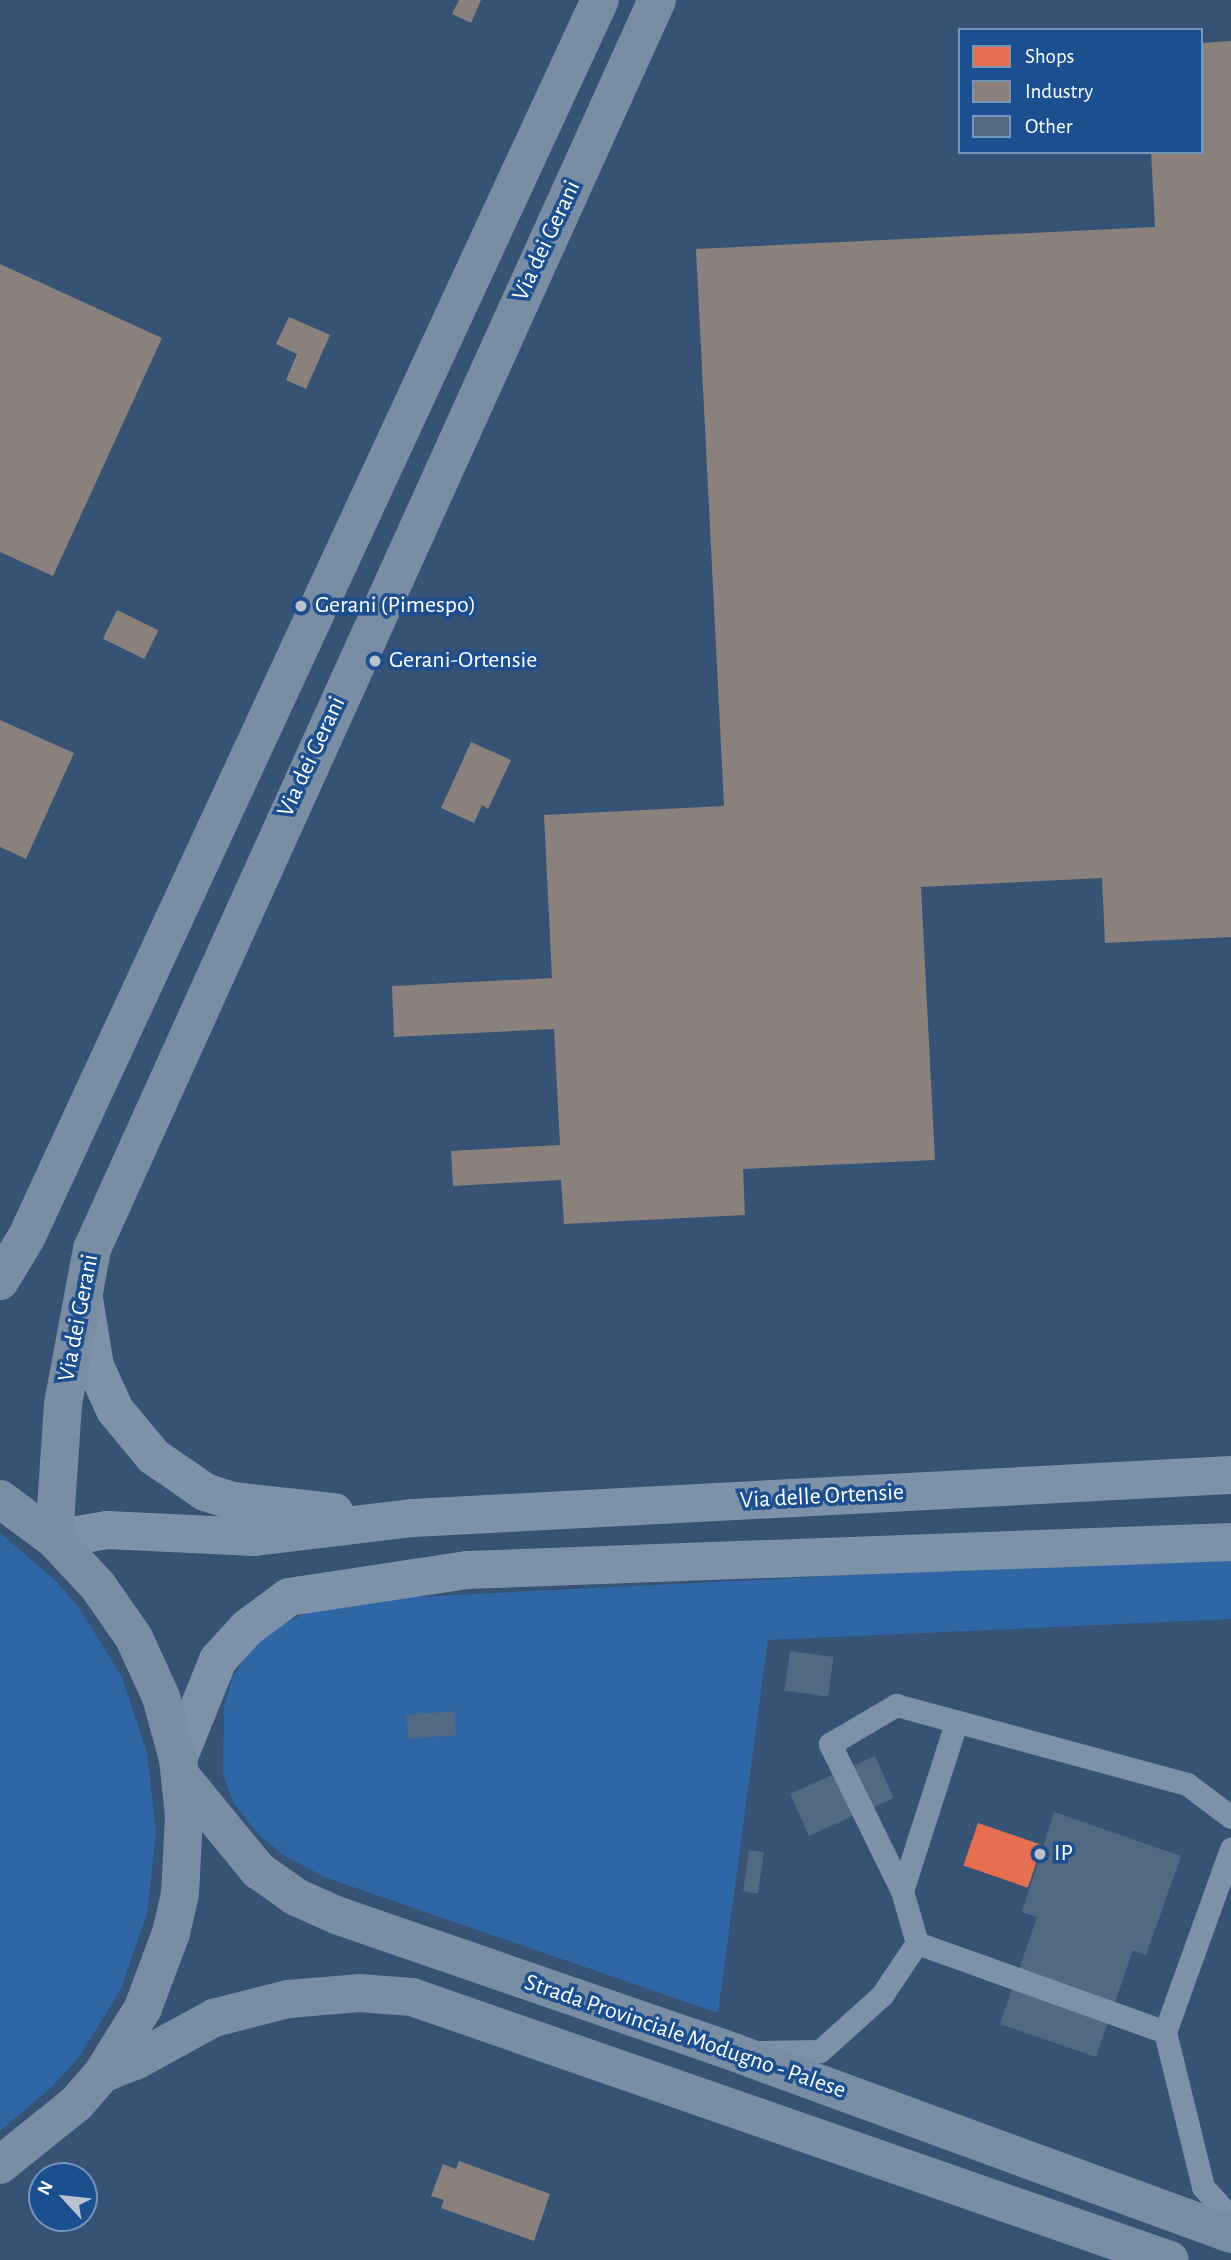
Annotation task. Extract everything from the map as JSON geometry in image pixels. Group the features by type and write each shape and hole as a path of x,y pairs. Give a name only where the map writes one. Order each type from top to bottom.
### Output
{"main road":[{"path":"0,1280 32,1224 600,0"},
{"name":"Via dei Gerani","path":"54,1539 63,1404 82,1285 116,1191 657,0"},
{"name":"Strada Provinciale Modugno - Palese","path":"0,1499 54,1539 98,1586 134,1638 161,1697 179,1767 184,1855 171,1933 143,2008 102,2074 49,2129 0,2165"},
{"name":"Strada Provinciale Modugno - Palese","path":"179,1767 258,1870 296,1897 736,2053 1231,2234"},
{"name":"Strada Provinciale Modugno - Palese","path":"102,2074 226,2014 288,1999 359,1993 412,1997 1170,2260"}],"street":[{"path":"82,1285 95,1366 116,1410 153,1456 181,1477 205,1492 263,1507 413,1518"},
{"name":"Via delle Ortensie","path":"413,1518 1231,1475"},
{"path":"54,1539 107,1530 205,1538 267,1536 413,1518"},
{"path":"179,1767 218,1660 247,1628 289,1597 467,1570 1231,1542"}],"lane":[{"path":"917,1943 902,1891 830,1744 896,1705 1187,1784 1231,1817"},
{"path":"902,1891 956,1723"},
{"path":"1231,1849 1165,2032 1203,2187 1231,2218"},
{"path":"736,2053 820,2051 882,1995 917,1943"},
{"path":"917,1943 1165,2032"}],"shaded area":[{"path":"0,1533 54,1579 80,1609 122,1677 147,1753 156,1833 147,1913 121,1989 79,2057 52,2087 0,2131"},
{"path":"1231,1556 1231,1619 768,1640 718,2013 324,1877 282,1854 256,1832 233,1802 223,1774 224,1707 232,1678 250,1651 272,1630 299,1616 354,1600"}],"building: Shops":[{"path":"978,1823 1042,1845 1028,1888 963,1866"}],"building: Industry":[{"path":"459,0 481,0 471,23 452,14"},
{"path":"1231,41 1231,937 1105,943 1102,878 921,887 935,1160 743,1169 745,1215 564,1224 561,1180 453,1186 451,1151 560,1145 554,1029 394,1037 392,986 552,978 544,815 724,806 696,249 1155,227 1151,154 1203,154 1203,43"},
{"path":"0,264 162,338 53,576 0,552"},
{"path":"289,317 330,335 306,389 286,380 297,354 276,344"},
{"path":"117,610 158,630 144,659 103,639"},
{"path":"0,720 74,753 26,859 0,847"},
{"path":"471,742 511,760 488,809 482,805 474,823 441,808"},
{"path":"459,2161 550,2194 534,2241 441,2208 444,2200 431,2196 443,2164 456,2169"}],"building: Other":[{"path":"790,1651 834,1657 828,1697 784,1691"},
{"path":"454,1711 456,1735 408,1739 406,1715"},
{"path":"875,1756 894,1798 809,1836 790,1794"},
{"path":"1054,1812 1181,1856 1146,1955 1133,1950 1096,2057 1000,2024 1037,1917 1022,1912"},
{"path":"749,1850 764,1852 758,1894 743,1892"}],"place":[{"name":"Gerani (Pimespo)","path":"301,606"},
{"name":"Gerani-Ortensie","path":"375,661"},
{"name":"IP","path":"1040,1854"}]}
